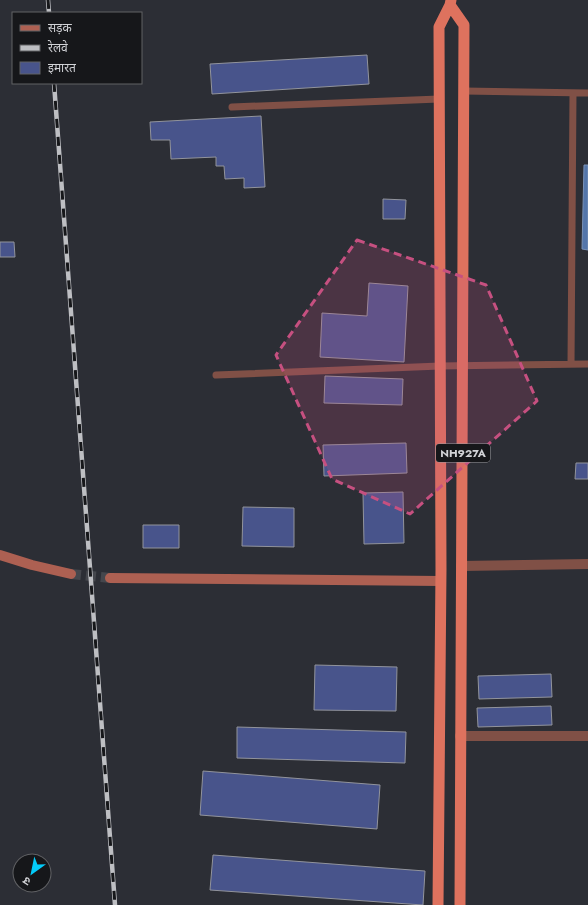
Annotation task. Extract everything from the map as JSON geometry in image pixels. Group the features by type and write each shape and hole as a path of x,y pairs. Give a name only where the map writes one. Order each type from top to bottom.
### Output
{"highway":[{"name":"NH927A","path":"450,3 464,25 464,365 461,566 460,905"},
{"name":"NH927A","path":"438,905 441,581 439,27 450,3"}],"main road":[{"path":"0,555 32,565 71,574"},
{"path":"110,578 441,581"}],"street":[{"path":"461,566 588,564"},
{"path":"460,736 588,736"}],"lane":[{"path":"464,91 588,93"},
{"path":"571,364 573,93"},
{"path":"232,107 439,99"},
{"path":"216,375 464,365 588,364"}],"highlighted area":[{"path":"357,240 486,285 537,401 410,514 332,479 276,355"}],"water":[{"path":"584,165 588,165 588,250 582,249"}],"building":[{"path":"367,55 369,84 212,94 210,64"},
{"path":"261,116 265,187 244,188 244,178 225,179 224,166 216,166 216,157 171,159 170,140 151,140 150,122"},
{"path":"383,199 406,200 405,219 383,219"},
{"path":"0,242 14,242 15,257 0,257"},
{"path":"369,283 408,286 404,362 320,357 322,313 367,316"},
{"path":"325,376 403,379 402,405 324,403"},
{"path":"406,443 407,473 324,476 323,445"},
{"path":"576,463 588,463 588,479 575,479"},
{"path":"403,492 404,543 364,544 363,493"},
{"path":"243,507 294,508 294,547 242,546"},
{"path":"143,525 179,525 179,548 143,548"},
{"path":"315,665 397,667 396,711 314,710"},
{"path":"551,674 552,697 479,699 478,676"},
{"path":"551,706 552,725 478,727 477,708"},
{"path":"237,727 406,732 405,763 237,758"},
{"path":"203,771 380,785 377,829 200,815"},
{"path":"213,855 425,871 423,905 210,890"}],"tunnel":[{"path":"71,574 110,578"}],"railway":[{"path":"48,0 49,12"},
{"path":"54,84 115,905"}]}
